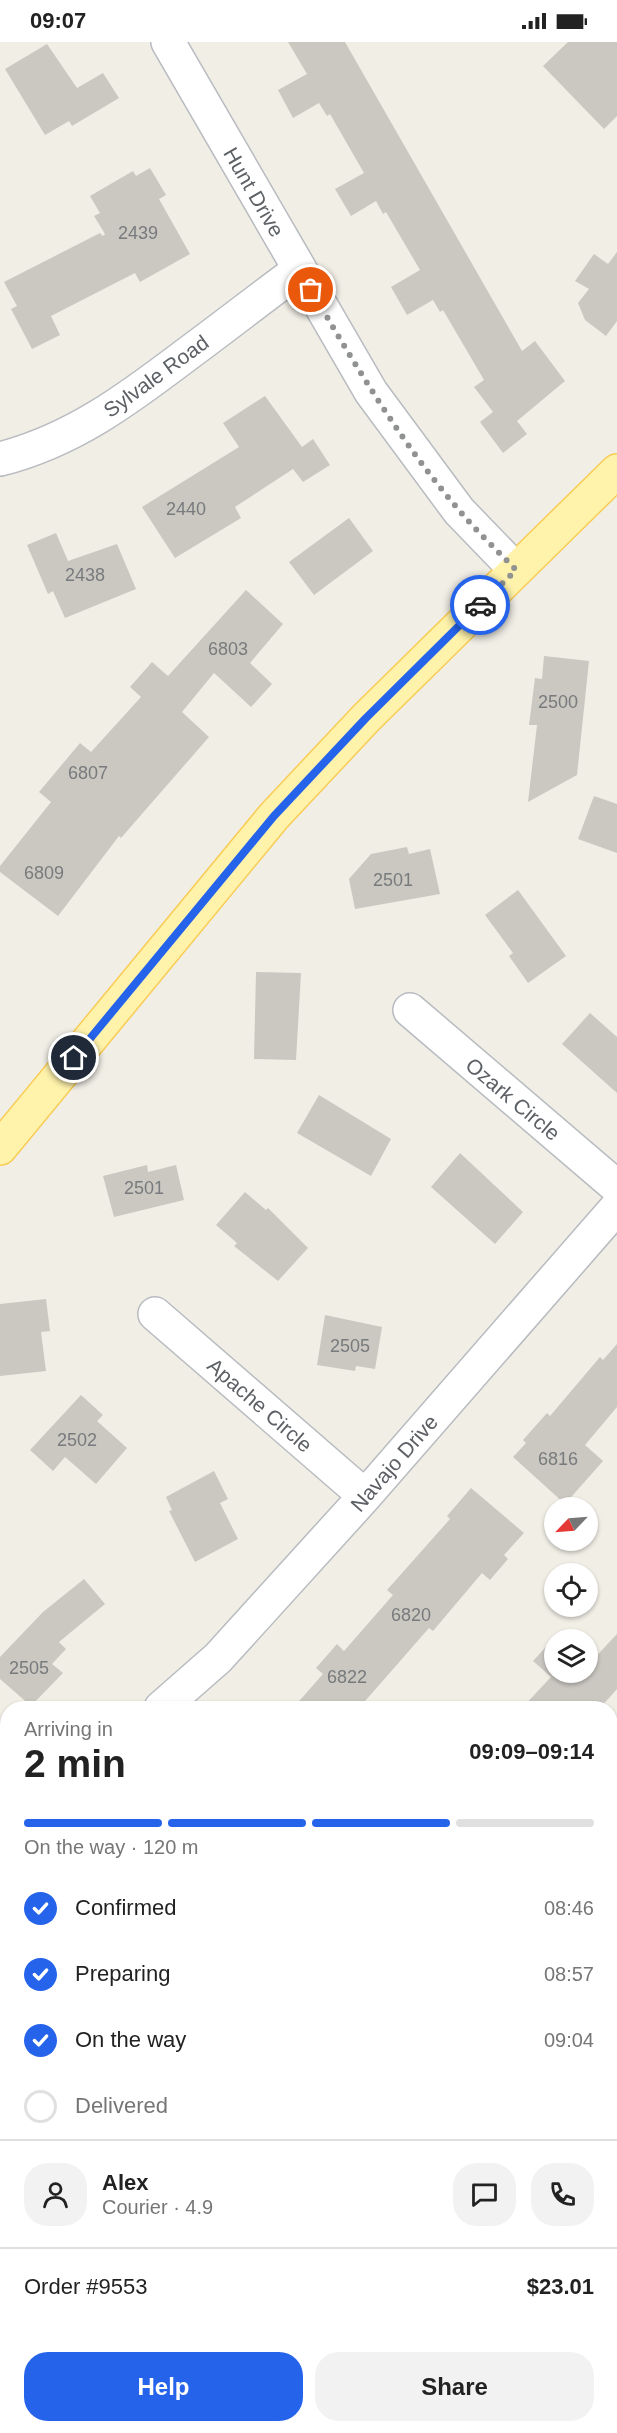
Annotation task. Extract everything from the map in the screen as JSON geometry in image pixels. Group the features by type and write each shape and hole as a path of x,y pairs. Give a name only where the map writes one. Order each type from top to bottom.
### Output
{"main road":[{"path":"0,1148 274,816 366,718 617,471"}],"street":[{"name":"Hunt Drive","path":"168,42 371,392 459,511 516,570"},
{"name":"Sylvale Road","path":"0,459 52,443 98,418 138,392 299,270"},
{"name":"Ozark Circle","path":"410,1011 617,1187"},
{"name":"Navajo Drive","path":"169,1701 218,1658 365,1496 617,1207"},
{"name":"Apache Circle","path":"155,1314 365,1496"}],"building":[{"path":"288,42 345,42 522,351 535,341 565,381 517,421 527,434 503,453 480,422 493,412 474,387 484,380 443,310 440,312 433,300 407,315 391,287 420,270 386,212 383,214 376,201 351,216 335,189 364,173 330,114 327,116 319,103 293,118 278,90 307,74"},
{"path":"568,42 617,42 617,116 604,129 543,66"},
{"path":"47,44 77,88 103,73 119,98 72,126 69,121 45,135 5,69"},
{"path":"150,168 166,195 159,199 190,254 140,282 135,273 51,316 60,335 32,349 11,309 17,306 4,282 100,233 103,236 105,234 94,216 100,213 90,196 133,171 136,176"},
{"path":"617,252 617,321 606,336 585,320 578,303 589,289 575,281 594,254 608,264"},
{"path":"265,396 302,447 313,439 330,465 303,482 293,469 235,507 241,518 175,558 142,507 239,447 223,423"},
{"path":"349,518 373,551 314,595 289,562"},
{"path":"56,533 68,561 117,544 136,589 65,618 53,591 48,594 27,545"},
{"path":"246,590 283,624 250,663 272,684 251,707 214,673 182,712 209,737 121,838 119,836 58,916 0,872 0,866 51,802 39,792 80,743 91,752 141,697 130,687 152,662 168,676"},
{"path":"544,656 589,661 577,775 528,802 537,725 529,725 535,678 542,679"},
{"path":"594,796 617,804 617,853 578,839"},
{"path":"407,847 409,854 430,849 440,894 355,909 349,879 371,854"},
{"path":"518,890 566,956 528,983 509,956 513,953 485,915"},
{"path":"256,972 301,973 296,1060 254,1059"},
{"path":"590,1013 617,1037 617,1093 562,1044"},
{"path":"319,1095 391,1139 371,1176 297,1133"},
{"path":"460,1153 523,1212 495,1244 431,1187"},
{"path":"147,1165 148,1172 176,1165 184,1200 114,1217 103,1176"},
{"path":"245,1192 266,1210 268,1208 308,1248 278,1281 234,1246 237,1243 216,1225"},
{"path":"46,1299 50,1331 41,1332 46,1371 0,1376 0,1304"},
{"path":"325,1315 382,1327 375,1369 356,1366 355,1371 317,1365"},
{"path":"617,1344 617,1407 585,1445 603,1461 571,1497 557,1497 513,1457 526,1443 523,1440 547,1413 550,1416 600,1357 603,1360"},
{"path":"81,1395 103,1415 97,1421 127,1448 96,1484 65,1457 53,1471 30,1450"},
{"path":"214,1471 228,1499 220,1503 238,1539 195,1562 169,1511 172,1510 166,1497"},
{"path":"471,1488 524,1533 504,1555 508,1559 490,1580 482,1573 433,1631 429,1628 365,1701 299,1701 323,1674 316,1668 337,1644 344,1651 393,1595 387,1590 450,1519 447,1516"},
{"path":"84,1579 105,1604 59,1642 66,1649 52,1664 63,1673 36,1701 25,1701 0,1679 0,1657 43,1612"},
{"path":"617,1634 617,1689 606,1701 529,1701 545,1683 598,1683 598,1654"},
{"path":"544,1649 544,1671 533,1661"}],"way so far":[{"path":"311,290 371,392 417,456 459,511 516,570 480,605"}],"route":[{"path":"74,1058 221,877 274,816 366,718 480,605"}]}
